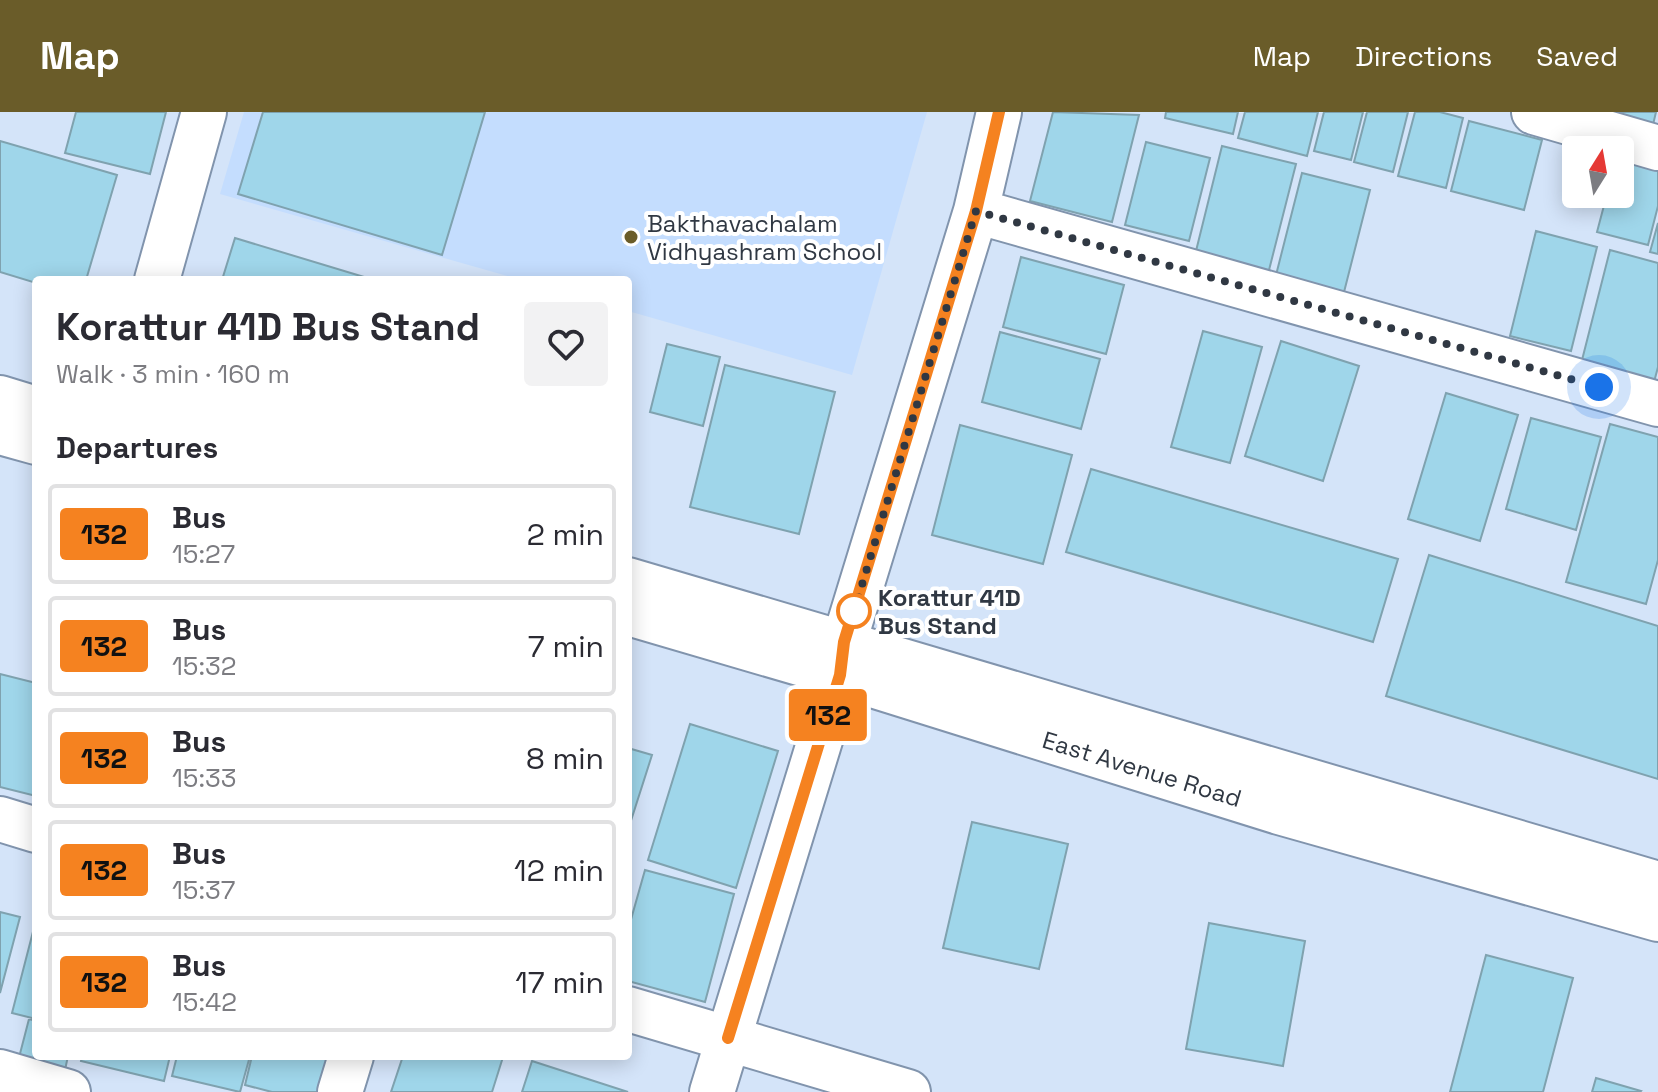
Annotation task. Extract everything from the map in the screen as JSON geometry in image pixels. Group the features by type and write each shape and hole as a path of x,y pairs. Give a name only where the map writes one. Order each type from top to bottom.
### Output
{"street":[{"path":"158,276 204,112"},
{"path":"712,1092 976,211 999,112"},
{"path":"1534,112 1658,148"},
{"path":"976,211 1658,404"},
{"path":"0,398 32,408"},
{"path":"0,432 32,441"},
{"name":"East Avenue Road","path":"632,581 1279,812 1658,919"},
{"name":"East Avenue Road","path":"632,614 842,658 1658,884"},
{"path":"0,819 32,829"},
{"path":"632,1010 908,1092"},
{"path":"340,1092 350,1060"},
{"path":"0,1072 68,1092"}],"shaded area":[{"name":"Bakthavachalam Vidhyashram School","path":"244,112 927,112 852,375 632,312 632,276 507,276 220,194"}],"building":[{"path":"76,112 166,112 150,174 65,153"},
{"path":"263,112 485,112 442,255 238,194"},
{"path":"1053,112 1139,115 1112,222 1030,201"},
{"path":"1166,112 1238,112 1233,134 1165,118"},
{"path":"1245,112 1318,112 1307,156 1238,138"},
{"path":"1324,112 1363,112 1351,160 1314,151"},
{"path":"1367,112 1408,112 1393,172 1354,162"},
{"path":"1415,112 1440,112 1463,118 1446,188 1398,176"},
{"path":"1601,112 1656,112 1652,129"},
{"path":"1469,121 1542,140 1524,210 1451,191"},
{"path":"0,141 117,175 87,276 32,276 32,282 0,272"},
{"path":"1146,142 1210,158 1189,241 1125,225"},
{"path":"1222,146 1296,164 1268,274 1195,255"},
{"path":"1634,158 1658,164 1658,206 1648,245 1597,232 1603,208 1634,208"},
{"path":"1302,173 1370,190 1343,296 1275,279"},
{"path":"1658,223 1658,254 1650,252"},
{"path":"1536,231 1597,247 1571,351 1510,336"},
{"path":"235,238 361,276 223,276"},
{"path":"1610,250 1658,263 1658,367 1654,382 1581,364"},
{"path":"1021,257 1124,285 1106,354 1003,327"},
{"path":"1203,331 1262,347 1230,463 1171,447"},
{"path":"1000,332 1100,359 1081,429 982,402"},
{"path":"1281,341 1359,366 1323,481 1245,456"},
{"path":"667,344 720,357 703,426 650,412"},
{"path":"725,365 835,392 799,534 690,507"},
{"path":"1446,393 1518,415 1480,541 1408,519"},
{"path":"1531,418 1601,437 1576,530 1506,509"},
{"path":"1610,424 1658,437 1658,560 1646,604 1566,582"},
{"path":"960,425 1072,455 1043,564 932,535"},
{"path":"1091,469 1398,559 1373,642 1066,552"},
{"path":"1429,555 1658,626 1658,779 1386,696"},
{"path":"0,674 32,682 32,795 0,787"},
{"path":"690,724 778,751 736,888 648,860"},
{"path":"632,749 652,755 632,818"},
{"path":"972,822 1068,844 1039,969 943,948"},
{"path":"645,870 734,894 705,1002 632,982 632,916"},
{"path":"0,912 20,917 0,993"},
{"path":"1209,923 1305,941 1283,1066 1186,1049"},
{"path":"32,936 32,1018 12,1013"},
{"path":"1486,955 1573,978 1543,1092 1450,1092"},
{"path":"29,1019 32,1020 32,1060 67,1060 62,1084 15,1073"},
{"path":"81,1060 169,1060 164,1081"},
{"path":"176,1060 249,1060 240,1092 172,1076"},
{"path":"251,1060 328,1060 320,1092 272,1092 245,1085"},
{"path":"402,1060 502,1060 492,1092 391,1092"},
{"path":"532,1061 628,1092 522,1092"},
{"path":"1596,1078 1641,1091 1592,1092"}],"bus line":[{"name":"132","path":"728,1038 840,675 844,642 976,211 999,112"}],"place":[{"name":"Bakthavachalam Vidhyashram School","path":"631,237"},
{"name":"Korattur 41D Bus Stand","path":"854,611"}],"route":[{"path":"854,611 976,211 1599,387"}]}
